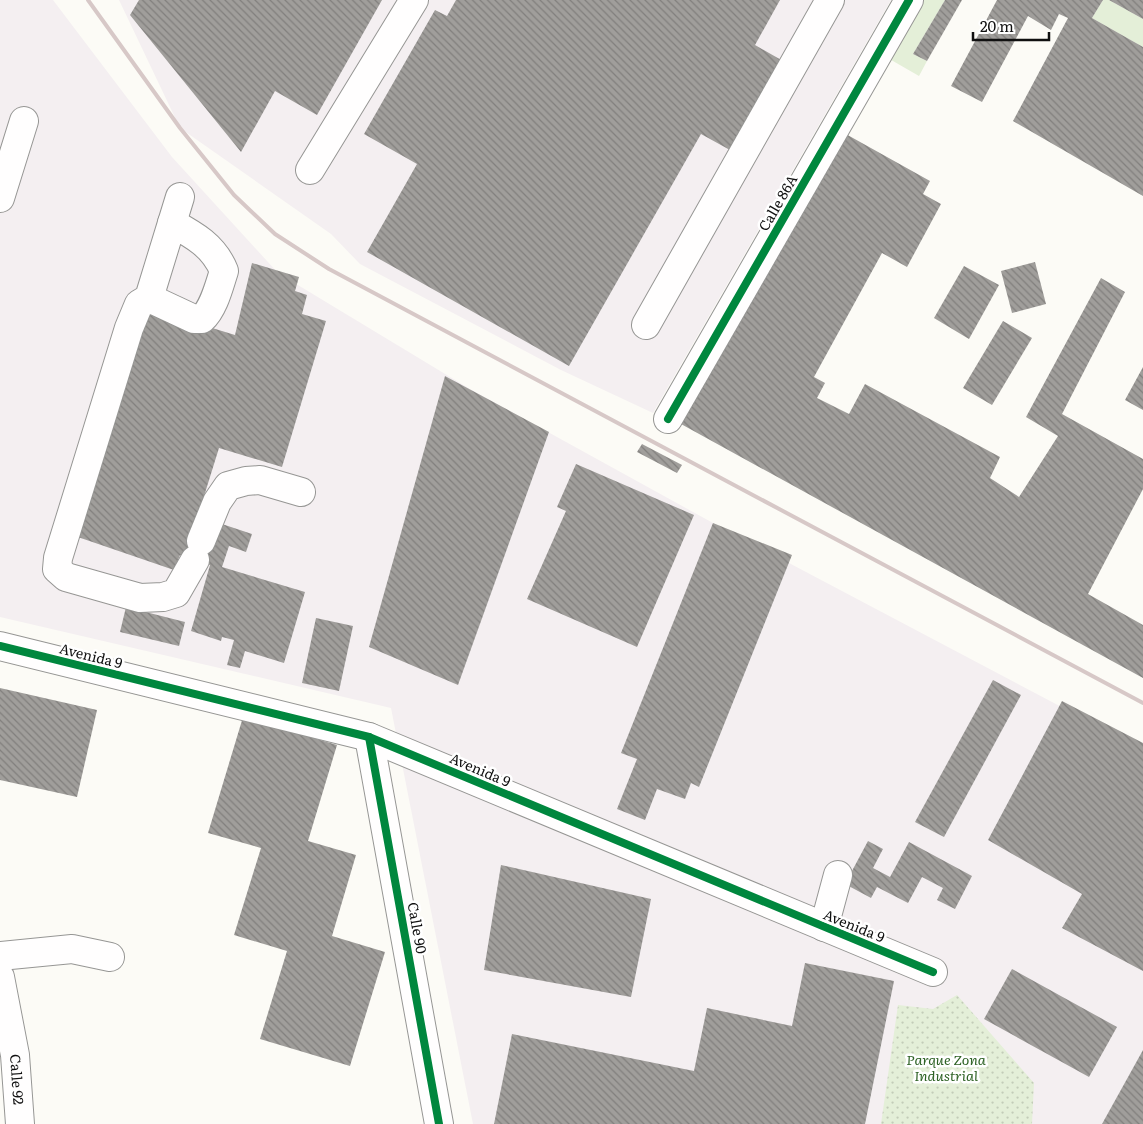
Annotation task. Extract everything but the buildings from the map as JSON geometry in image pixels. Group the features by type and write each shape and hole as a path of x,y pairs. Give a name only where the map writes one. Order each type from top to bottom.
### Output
{"street":[{"path":"310,170 414,0"},
{"path":"646,325 830,0"},
{"name":"Calle 86A","path":"668,419 909,0"},
{"path":"0,198 24,121"},
{"path":"180,197 149,298 138,304 129,328 58,558 57,569 66,577 140,598 163,597 176,593 198,551 217,502 228,486 246,481 260,480 301,492"},
{"path":"149,298 194,319 202,319 207,315 224,271 219,258 206,244 172,223"},
{"name":"Avenida 9","path":"0,646 369,737 933,972"},
{"name":"Calle 90","path":"369,737 439,1124"},
{"path":"824,927 838,875"},
{"path":"0,956 72,949 110,957"},
{"name":"Calle 92","path":"0,977 14,1055 20,1124"}],"shaded area":[{"path":"0,0 53,0 172,157 278,273 470,389 713,523 1143,750 1143,1124 473,1124 391,708 0,617"},
{"path":"119,0 891,0 653,413 561,370 360,264 331,234 180,128"}],"green space":[{"path":"920,0 945,0 913,54 927,61 919,76 886,57"},
{"path":"1103,0 1109,0 1143,19 1143,47 1092,18"},
{"name":"Parque Zona Industrial","path":"957,995 1034,1083 1032,1124 881,1124 898,1005 933,1009"}],"railway":[{"path":"88,0 180,128 234,195 275,234 329,269 1143,703"}],"cycle path":[{"path":"668,419 909,0"},
{"path":"0,646 369,737 933,972"},
{"path":"369,737 439,1124"}]}
